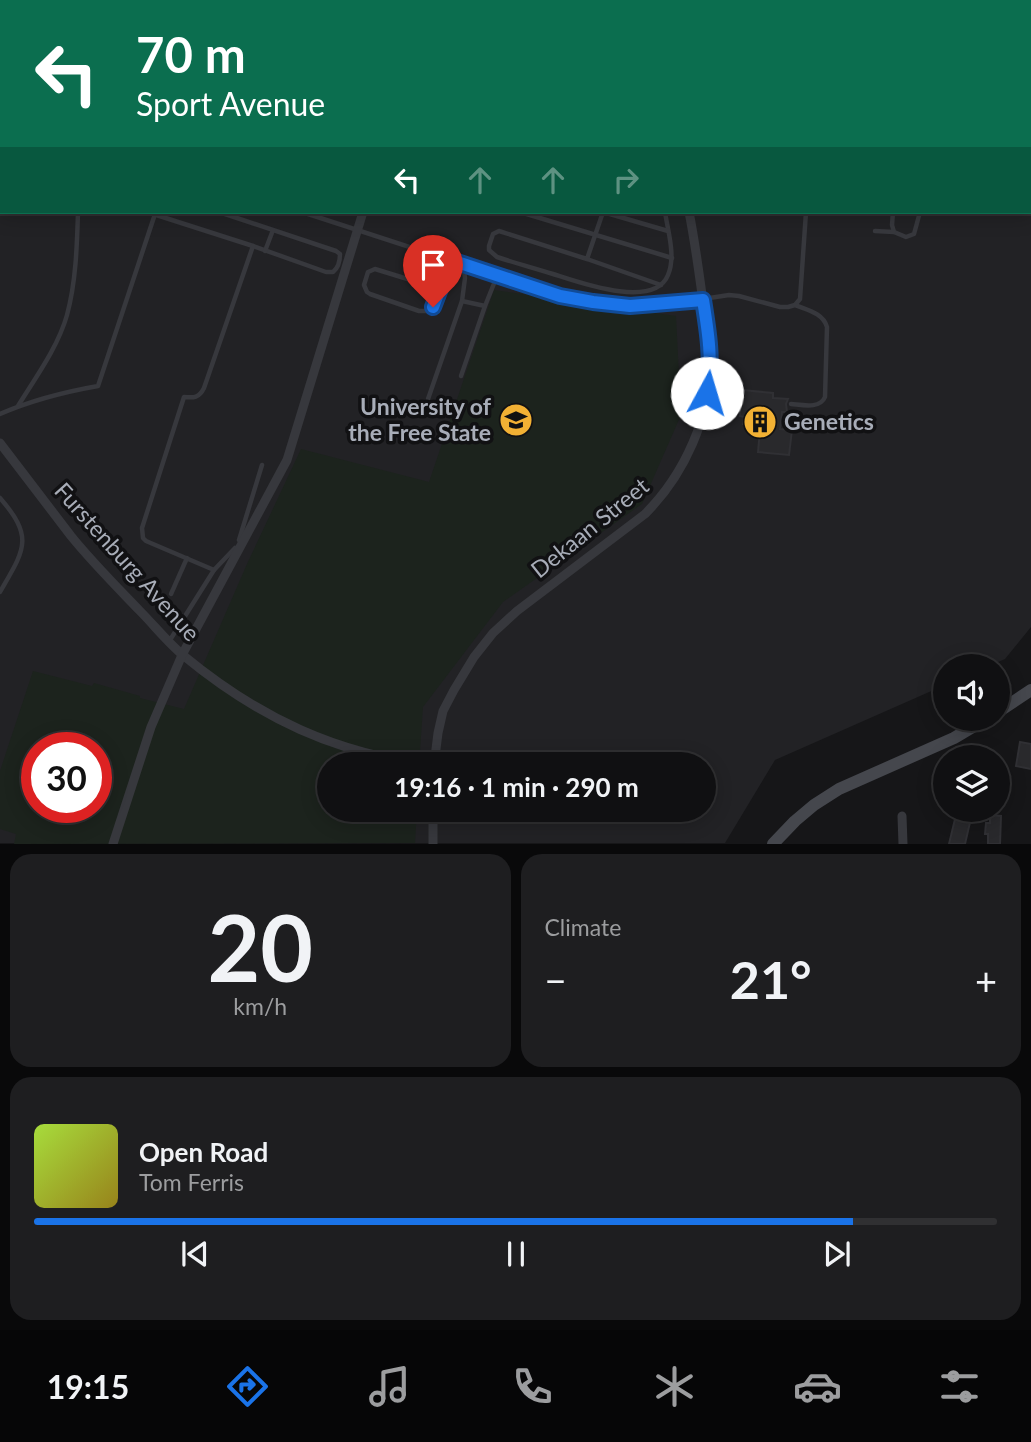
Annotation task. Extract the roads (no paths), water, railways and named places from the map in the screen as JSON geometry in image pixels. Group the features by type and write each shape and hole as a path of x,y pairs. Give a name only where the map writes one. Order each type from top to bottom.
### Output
{"street":[{"path":"113,844 151,727 182,655 287,460 362,214"},
{"name":"Dekaan Street","path":"435,752 443,711 474,657 493,633 517,611 645,514 672,482 692,445 705,408 711,360 689,214"},
{"name":"Furstenburg Avenue","path":"0,443 72,537 182,655 248,703 289,724 359,752"},
{"path":"1010,704 1031,690"},
{"path":"773,844 814,805 839,789 966,731"},
{"path":"902,816 903,844"},
{"path":"433,822 433,844"}],"lane":[{"path":"18,406 51,353 67,315 77,254 78,214"},
{"path":"0,414 47,396 98,386 155,214 329,273 335,270 340,259 337,251 225,214"},
{"path":"308,214 560,296 630,306 729,295 780,307 795,305 800,299 806,214"},
{"path":"527,214 672,258"},
{"path":"587,259 602,214"},
{"path":"610,214 668,231"},
{"path":"661,285 499,231 493,234 489,246 489,250 497,257 594,287 623,293 650,290 661,285 667,277 672,258 665,214"},
{"path":"893,214 894,232"},
{"path":"875,230 894,232 906,237 914,234 919,214"},
{"path":"265,251 273,230"},
{"path":"214,570 146,541 142,528 184,397 197,397 204,388 253,246"},
{"path":"440,289 375,269 368,272 364,285 370,294 430,311 433,307 440,289 451,260"},
{"path":"428,399 462,301 463,264"},
{"path":"461,376 497,276"},
{"path":"462,301 485,306"},
{"path":"791,404 817,405 825,397 825,320 795,305"},
{"path":"169,641 214,570 239,541 262,465"},
{"path":"0,498 18,520 23,544 19,558 0,592"},
{"path":"171,594 187,558"}],"place":[{"name":"University of the Free State","path":"516,420"},
{"name":"Genetics","path":"760,422"}]}
